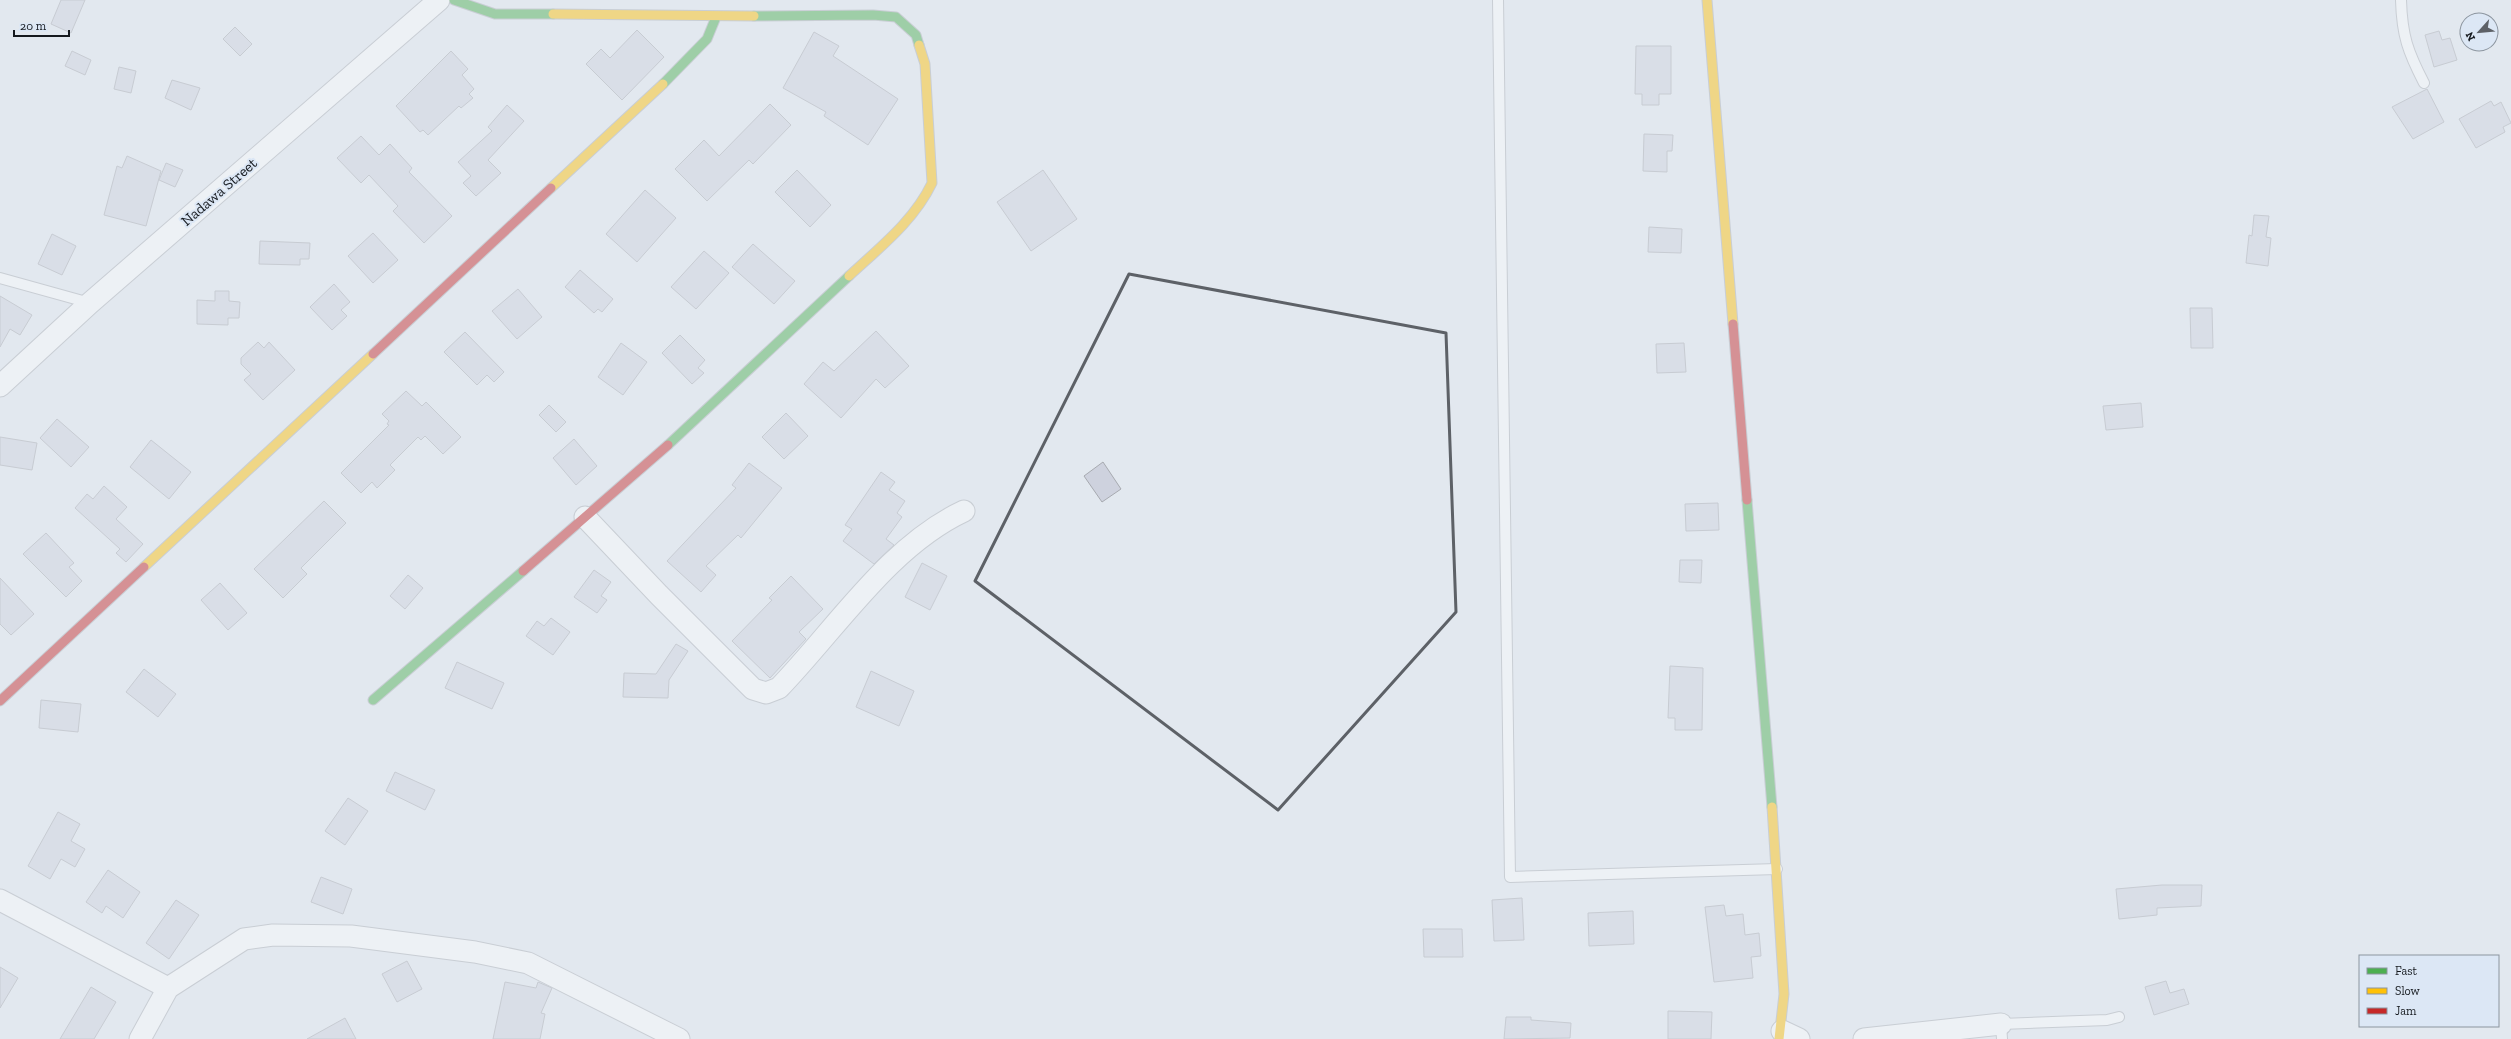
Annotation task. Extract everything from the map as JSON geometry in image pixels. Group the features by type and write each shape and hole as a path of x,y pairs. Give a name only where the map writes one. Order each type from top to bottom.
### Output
{"street":[{"name":"Nadawa Street","path":"0,386 90,303 439,0"},
{"path":"373,700 644,467 897,232 925,198 932,183 925,64 916,35 896,17 873,15 716,17 638,13 495,14 454,0"},
{"path":"1706,0 1777,869 1787,1036"},
{"path":"0,701 688,61 707,39 716,17"},
{"path":"585,517 753,689 766,693 779,688 905,550 943,521 964,511"},
{"path":"0,900 168,988"},
{"path":"140,1039 168,988 244,939 273,935 351,936 475,952 528,963 679,1039"},
{"path":"1864,1039 2001,1031"}],"lane":[{"path":"1498,0 1510,877 1777,869"},
{"path":"2401,0 2402,23 2408,52 2424,83"},
{"path":"0,278 90,303"},
{"path":"2001,1031 2107,1020 2119,1017"}],"highlighted area":[{"path":"1129,274 1446,333 1456,612 1278,810 975,581"}],"building":[{"path":"61,0 85,0 71,33 51,24"},
{"path":"235,27 252,44 240,56 223,39"},
{"path":"637,30 664,57 622,100 586,64 601,49 610,58"},
{"path":"2439,31 2442,40 2450,38 2457,60 2434,67 2425,35"},
{"path":"814,32 839,46 833,56 898,99 868,145 824,116 826,112 783,88"},
{"path":"1636,46 1671,46 1671,94 1659,94 1659,105 1642,105 1642,94 1635,94"},
{"path":"72,51 91,60 85,75 65,66"},
{"path":"451,51 468,69 462,75 474,89 469,94 473,98 461,108 459,106 428,135 423,130 420,132 396,106"},
{"path":"119,67 136,71 131,93 114,89"},
{"path":"172,80 200,88 191,110 165,98"},
{"path":"2427,89 2444,122 2413,139 2392,107"},
{"path":"2491,101 2494,106 2501,102 2511,123 2503,127 2505,132 2476,148 2459,119"},
{"path":"770,104 791,125 753,164 749,160 707,201 675,169 704,140 719,156"},
{"path":"507,105 524,121 488,160 501,173 476,196 463,183 471,176 458,162 492,131 488,127"},
{"path":"1644,134 1673,135 1672,151 1667,151 1667,172 1643,171"},
{"path":"361,136 379,155 390,144 412,168 409,172 452,216 424,243 393,211 398,206 369,175 361,183 337,158"},
{"path":"127,156 161,171 146,226 104,215 117,166 122,168"},
{"path":"166,163 183,170 175,187 159,180"},
{"path":"797,170 831,205 810,227 775,192"},
{"path":"1043,170 1077,219 1031,251 997,202"},
{"path":"645,190 676,218 637,262 606,234"},
{"path":"2254,215 2269,216 2266,237 2271,238 2268,266 2246,263 2249,235 2252,236"},
{"path":"1649,227 1682,229 1681,253 1648,252"},
{"path":"373,233 398,260 373,283 348,256"},
{"path":"52,234 76,246 62,275 38,264"},
{"path":"260,241 310,243 309,259 300,259 300,265 259,264"},
{"path":"753,244 795,281 774,304 732,267"},
{"path":"704,251 729,273 696,309 671,287"},
{"path":"580,270 613,299 602,312 598,309 594,313 565,287"},
{"path":"334,284 350,302 341,310 347,316 332,330 310,307"},
{"path":"518,289 542,317 517,339 492,311"},
{"path":"215,291 229,291 229,301 240,302 239,318 228,318 228,325 197,324 197,300 215,301"},
{"path":"0,296 32,315 20,335 10,329 0,347"},
{"path":"2190,308 2212,308 2213,348 2191,348"},
{"path":"876,331 909,366 885,388 876,379 841,418 804,384 823,362 834,371"},
{"path":"465,332 504,372 494,382 487,375 477,385 444,352"},
{"path":"680,335 705,360 698,368 704,373 692,384 662,353"},
{"path":"258,342 264,348 269,342 295,370 263,400 244,380 251,374 241,364 241,358"},
{"path":"621,343 647,362 623,395 598,377"},
{"path":"1684,343 1686,372 1657,373 1656,344"},
{"path":"406,391 422,406 426,402 461,437 443,454 425,436 421,440 418,437 390,465 395,470 377,488 372,482 361,493 341,473 389,425 387,424 389,421 382,414"},
{"path":"2141,403 2143,427 2106,430 2103,406"},
{"path":"549,405 566,422 556,432 539,415"},
{"path":"786,413 808,436 784,459 762,437"},
{"path":"57,419 89,447 71,467 40,438"},
{"path":"0,437 37,443 32,470 0,465"},
{"path":"574,439 597,466 576,485 553,458"},
{"path":"151,440 191,472 169,499 130,467"},
{"path":"1103,462 1121,489 1102,502 1084,476"},
{"path":"749,463 782,488 741,538 738,535 706,566 716,575 701,592 667,561 736,488 732,485"},
{"path":"881,472 895,482 889,490 905,501 897,513 902,517 886,539 894,545 874,564 843,541 852,529 845,525"},
{"path":"104,486 127,507 116,519 143,544 126,562 116,553 120,549 75,508 87,494 93,499"},
{"path":"324,501 346,523 301,568 307,574 283,598 254,569"},
{"path":"1718,503 1719,530 1686,531 1685,504"},
{"path":"46,533 74,563 69,567 82,581 66,597 23,554"},
{"path":"1680,560 1702,560 1701,583 1679,582"},
{"path":"922,563 947,576 930,610 905,597"},
{"path":"594,570 611,582 601,596 607,600 597,613 574,597"},
{"path":"408,575 423,588 405,609 390,596"},
{"path":"791,576 823,609 799,632 806,639 770,678 732,641 772,600 769,598"},
{"path":"0,578 34,614 11,635 0,624"},
{"path":"220,583 247,613 228,630 201,600"},
{"path":"551,618 570,632 553,655 526,636 537,621 544,626"},
{"path":"676,644 688,651 669,680 668,698 623,697 624,673 656,674"},
{"path":"457,662 504,683 492,709 445,688"},
{"path":"1670,666 1703,668 1702,730 1675,730 1675,718 1668,718"},
{"path":"144,669 176,694 158,717 126,692"},
{"path":"871,671 914,691 899,726 856,707"},
{"path":"41,700 81,704 78,732 39,728"},
{"path":"395,772 435,790 425,810 386,791"},
{"path":"348,798 368,811 345,845 325,831"},
{"path":"58,812 80,824 71,841 85,849 75,867 61,859 50,879 28,866"},
{"path":"108,870 140,892 123,918 106,906 102,913 86,902"},
{"path":"321,877 352,889 343,914 311,902"},
{"path":"2162,885 2202,885 2201,906 2157,908 2157,915 2119,919 2116,889"},
{"path":"1522,898 1524,940 1494,941 1492,900"},
{"path":"176,900 199,915 169,959 146,943"},
{"path":"1724,905 1726,916 1743,914 1745,935 1759,933 1761,956 1751,957 1753,978 1714,982 1705,907"},
{"path":"1633,911 1634,944 1589,946 1588,913"},
{"path":"1423,929 1462,929 1463,957 1424,957"},
{"path":"407,961 422,989 397,1002 382,974"},
{"path":"0,967 18,978 0,1008"},
{"path":"2166,981 2170,993 2184,989 2189,1004 2154,1015 2145,987"},
{"path":"505,982 536,988 538,982 552,988 541,1013 545,1014 540,1039 493,1039"},
{"path":"91,987 116,1002 94,1039 60,1039"},
{"path":"1668,1011 1712,1012 1711,1039 1668,1039"},
{"path":"1506,1017 1531,1017 1531,1020 1571,1023 1570,1038 1504,1039"},
{"path":"345,1018 356,1039 307,1039"}],"traffic: fast":[{"path":"454,0 495,14 553,14"},
{"path":"754,16 873,15 896,17 916,35 919,45"},
{"path":"663,84 707,39 716,17"},
{"path":"668,445 849,276"},
{"path":"1747,500 1772,807"},
{"path":"373,700 523,571"}],"traffic: slow":[{"path":"1707,0 1733,324"},
{"path":"553,14 754,16"},
{"path":"849,276 906,222 916,210 932,183 925,64 919,45"},
{"path":"551,188 663,84"},
{"path":"144,567 373,354"},
{"path":"1772,807 1784,994 1779,1039"}],"traffic: jam":[{"path":"373,354 551,188"},
{"path":"1733,324 1747,500"},
{"path":"523,571 668,445"},
{"path":"0,701 144,567"}]}
